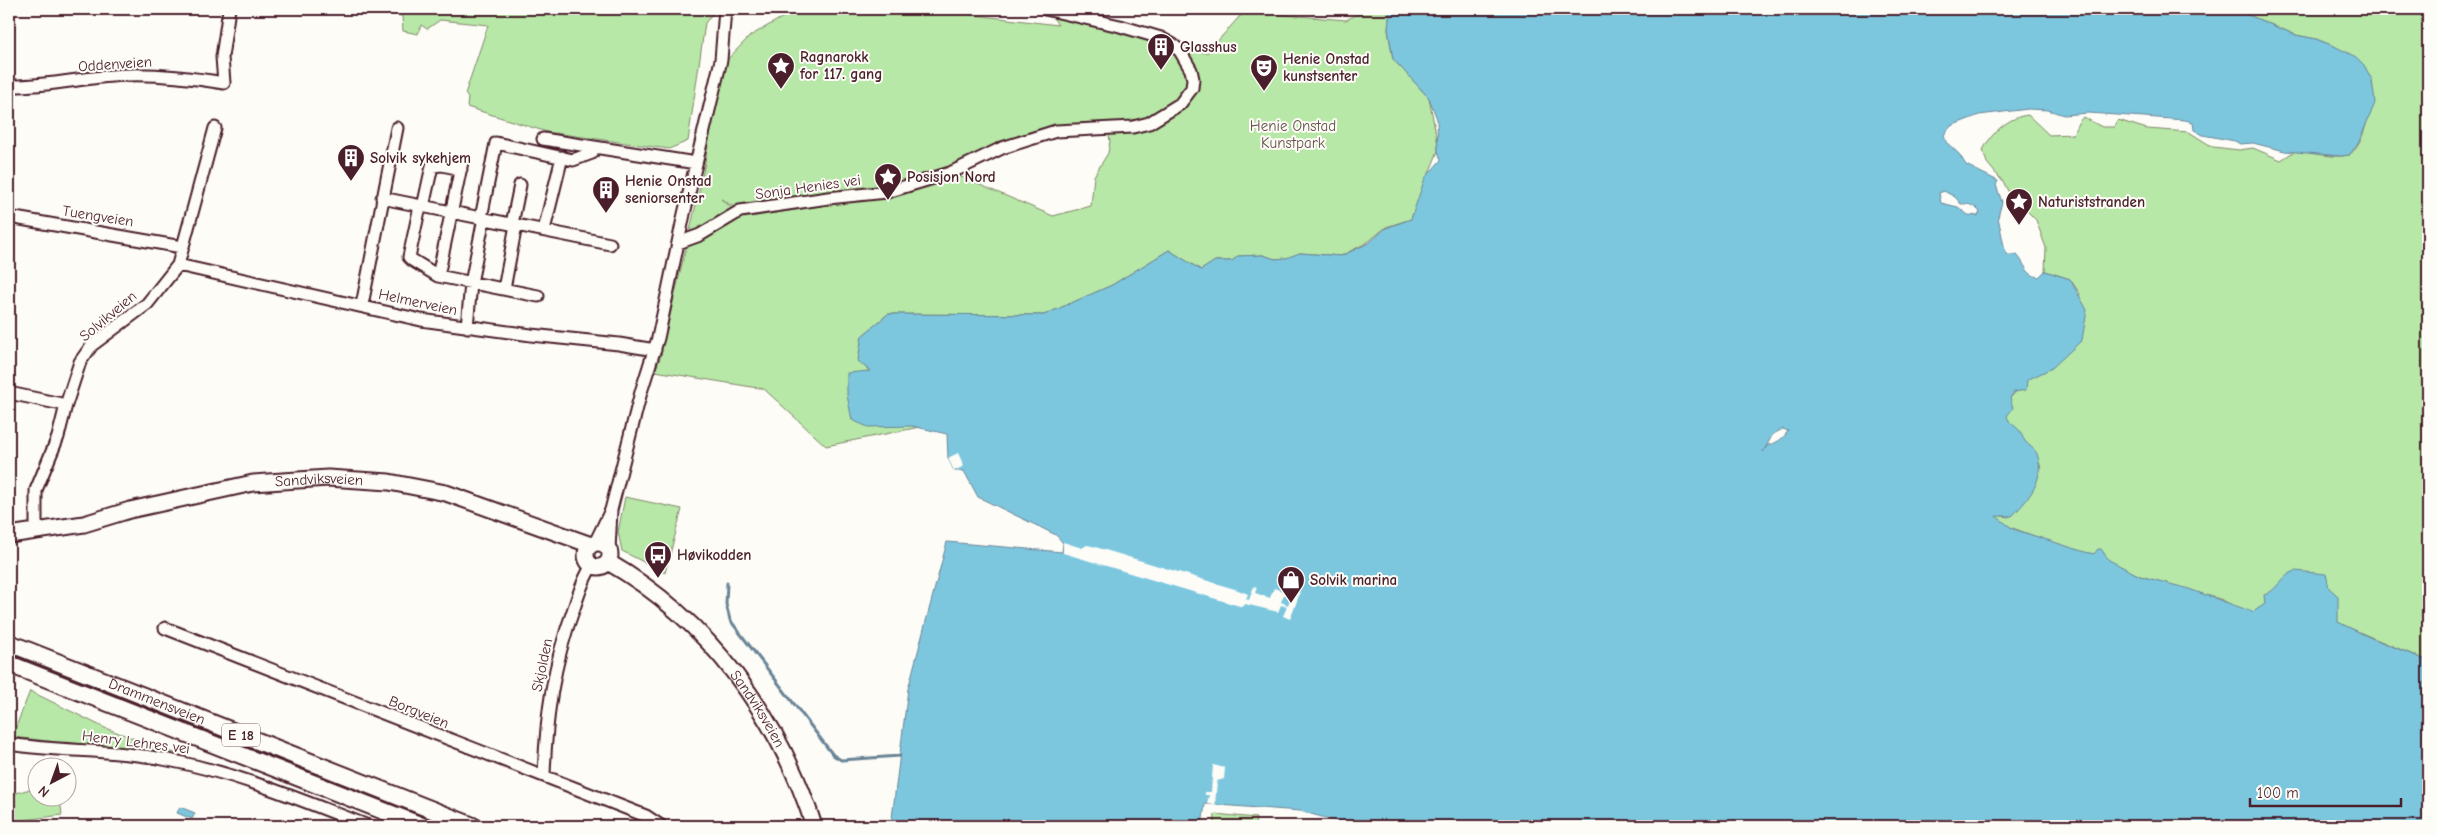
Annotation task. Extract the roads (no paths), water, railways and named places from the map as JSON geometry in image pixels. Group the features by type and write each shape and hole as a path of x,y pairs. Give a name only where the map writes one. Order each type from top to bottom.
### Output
{"highway":[{"name":"Drammensveien","path":"9,643 473,826"},
{"name":"Drammensveien","path":"9,664 422,826"}],"main road":[{"name":"Sandviksveien","path":"9,525 36,527 84,524 104,516 253,484 328,478 363,479 417,486 481,504 531,524 591,552 602,543 609,556 674,608 717,652 761,710 794,769 814,826"},
{"name":"Sandviksveien","path":"9,535 36,527"},
{"path":"591,552 602,567 609,556"}],"street":[{"name":"Oddenveien","path":"9,86 46,85 127,75 168,76 224,83 222,57 229,9"},
{"path":"591,552 610,510 640,392 655,350 720,60 725,9"},
{"name":"Sonja Henies vei","path":"678,243 700,235 740,212 828,198 887,192 950,173 1002,148 1056,131 1133,127 1149,123 1180,104 1192,88 1193,78 1186,60 1172,44 1161,38 1045,9"},
{"name":"Solvikveien","path":"36,527 36,490 58,436 80,362 92,345 147,304 178,265 215,128"},
{"path":"362,305 397,128"},
{"path":"543,140 696,163"},
{"path":"468,327 471,283 496,143 578,160 592,153 593,147"},
{"path":"544,230 562,157"},
{"path":"438,276 462,166 432,166 409,257 438,276 538,296"},
{"path":"504,289 520,185"},
{"path":"382,198 610,244"},
{"name":"Tuengveien","path":"9,217 182,247"},
{"name":"Helmerveien","path":"178,265 255,284 362,305 421,320 620,344 655,350"},
{"path":"9,393 66,405"},
{"path":"609,556 610,510"},
{"name":"Skjolden","path":"544,776 545,727 558,654 591,552"},
{"name":"Borgveien","path":"165,628 646,816 661,826"},
{"name":"Henry Lehres vei","path":"9,744 118,753 195,765 230,774 368,826"}],"water":[{"path":"1390,9 2234,9 2296,35 2316,39 2356,57 2364,65 2372,80 2375,103 2358,144 2349,155 2285,151 2253,143 2240,144 2235,141 2203,135 2194,130 2193,122 2185,120 2089,113 2064,115 2048,110 2028,109 1979,115 1951,126 1944,135 1946,142 1959,154 1966,165 1998,181 1996,185 2002,202 1998,217 2005,251 2008,255 2017,255 2028,272 2035,276 2039,277 2045,271 2070,279 2087,310 2082,340 2052,368 2027,380 2026,390 2014,392 2010,398 2013,408 2007,416 2008,419 2036,452 2039,472 2034,488 2012,516 1996,516 2013,529 2085,552 2094,554 2098,549 2101,549 2109,560 2140,576 2189,589 2253,612 2265,604 2264,595 2295,571 2326,574 2329,588 2338,596 2338,622 2428,661 2428,826 1355,826 1300,811 1205,804 1202,826 891,826 908,689 947,542 1062,552 1063,543 1056,535 978,497 964,471 954,471 948,458 947,434 912,426 868,427 852,420 847,395 847,373 870,371 858,361 862,336 888,314 1044,315 1112,285 1169,250 1201,270 1215,261 1232,261 1238,256 1263,255 1275,259 1286,258 1300,253 1341,256 1369,243 1386,228 1411,219 1425,178 1441,160 1438,151 1437,119 1429,98 1393,59 1388,29","holes":["1944,191 1955,197 1961,204 1976,208 1980,212 1978,216 1968,215 1958,207 1941,203 1939,193","1783,429 1788,431 1777,442 1768,445 1763,452 1773,434"]},
{"path":"180,807 195,813 192,819 177,813"}],"waterway":[{"path":"727,583 726,604 730,620 833,755 841,760 900,756"}],"place":[{"name":"Glasshus","path":"1161,71"},
{"name":"Ragnarokk for 117. gang","path":"781,90"},
{"name":"Henie Onstad kunstsenter","path":"1264,92"},
{"name":"Solvik sykehjem","path":"351,182"},
{"name":"Posisjon Nord","path":"888,201"},
{"name":"Henie Onstad seniorsenter","path":"606,214"},
{"name":"Naturiststranden","path":"2019,226"},
{"name":"Høvikodden","path":"658,579"},
{"name":"Solvik marina","path":"1291,604"}],"park label":[{"name":"Henie Onstad Kunstpark","path":"1293,134"}]}
